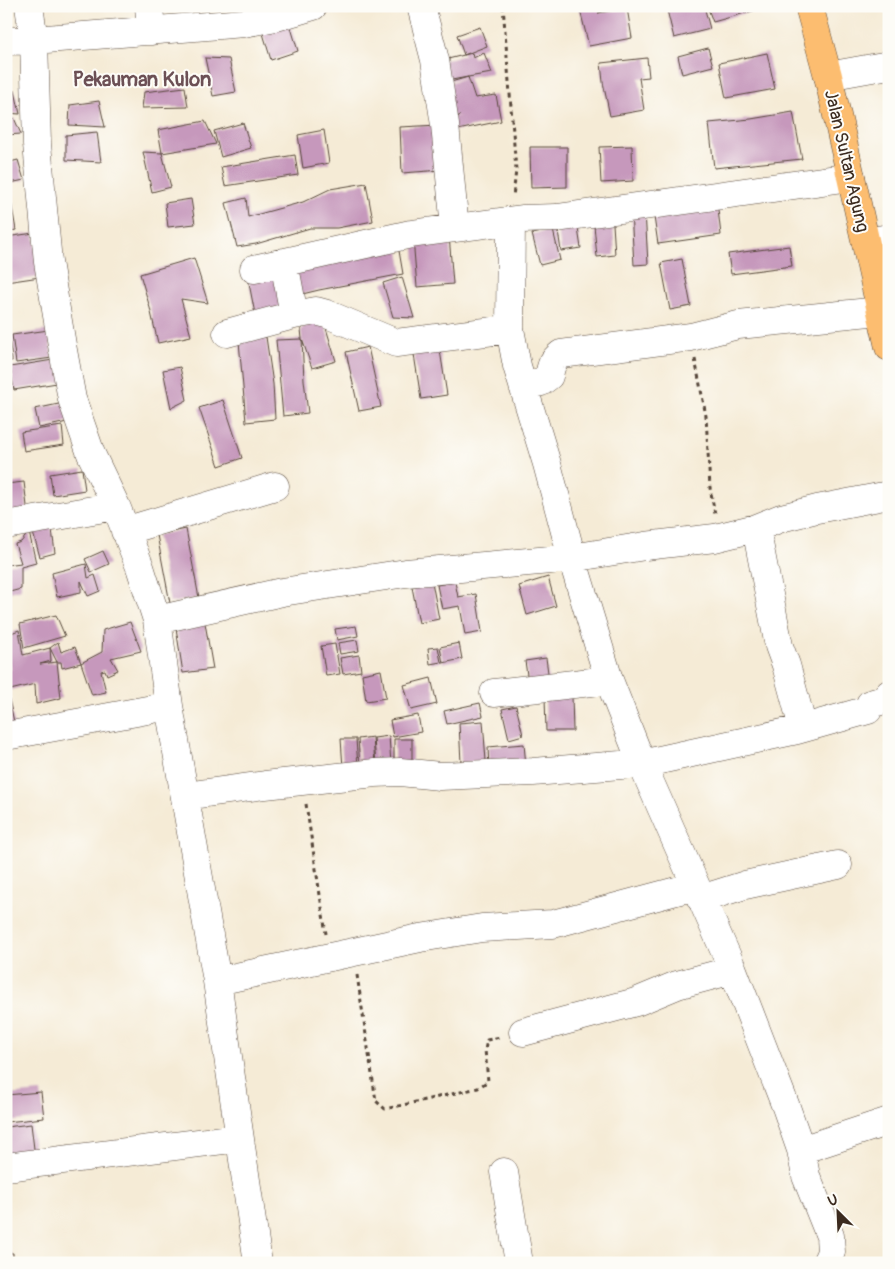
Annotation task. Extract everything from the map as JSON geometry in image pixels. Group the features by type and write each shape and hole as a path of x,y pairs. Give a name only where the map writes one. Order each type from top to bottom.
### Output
{"highway":[{"name":"Jalan Sultan Agung","path":"808,6 828,76 852,177 877,240 880,311 889,347"}],"street":[{"path":"29,6 34,40 37,144 48,262 62,345 75,408 91,454 116,506 140,568 157,620 169,706 217,981 258,1263"},
{"path":"6,41 34,40 150,19 244,23 276,17 313,6"},
{"path":"422,6 435,60 445,125 455,228"},
{"path":"828,76 889,65"},
{"path":"254,269 411,234 521,220 558,218 852,177"},
{"path":"521,220 510,330 517,366 531,384 548,464 581,556 609,680 649,762 706,894 786,1107 809,1147 806,1176 830,1236 832,1259"},
{"path":"284,262 294,315"},
{"path":"227,333 316,311 396,343 510,330"},
{"path":"531,384 548,376 554,359 561,354 691,336 738,325 880,311"},
{"path":"125,532 275,486"},
{"path":"157,620 282,592 406,573 581,556 720,537 756,528 781,518 808,511 889,495"},
{"path":"6,525 116,506"},
{"path":"756,528 779,646 803,728"},
{"path":"494,693 609,680"},
{"path":"185,796 392,772 440,776 533,772 649,762 803,728 868,710 870,704 884,700 889,694"},
{"path":"6,736 169,706"},
{"path":"217,981 420,938 482,928 552,924 706,894 838,865"},
{"path":"523,1032 636,1002 677,985 733,970"},
{"path":"809,1147 889,1121"},
{"path":"6,1167 239,1138"},
{"path":"504,1172 519,1263"}],"path":[{"path":"503,6 521,220"},
{"path":"691,336 706,416 710,488 720,537"},
{"path":"302,781 376,1101 386,1109 478,1088 488,1081 485,1050 487,1040 523,1032"}],"building":[{"path":"579,6 614,6 598,13 627,8 632,38 589,46"},
{"path":"666,6 704,6 710,29 674,38"},
{"path":"707,6 767,6 767,7 713,22"},
{"path":"289,21 298,51 271,60 262,30"},
{"path":"480,27 487,46 464,55 457,35"},
{"path":"708,48 713,66 682,74 678,56"},
{"path":"472,53 473,58 484,53 492,73 441,82 436,62"},
{"path":"767,53 775,89 726,98 719,63"},
{"path":"205,58 229,59 236,92 213,96"},
{"path":"647,58 649,77 639,78 644,110 610,116 601,63"},
{"path":"468,77 475,98 496,95 501,121 448,132 445,119 460,116 449,117 441,85"},
{"path":"185,87 188,107 142,108 144,92"},
{"path":"15,91 20,114 6,113 6,92"},
{"path":"99,101 105,127 69,125 70,105"},
{"path":"793,112 802,159 714,168 709,123"},
{"path":"14,118 21,134 6,135 6,119"},
{"path":"205,121 216,144 162,153 158,130"},
{"path":"243,123 251,148 221,157 214,131"},
{"path":"439,125 442,170 402,173 400,127"},
{"path":"324,130 329,163 303,168 298,135"},
{"path":"97,132 101,162 66,160 66,135"},
{"path":"632,146 633,181 601,183 599,147"},
{"path":"530,147 567,147 567,187 531,188"},
{"path":"143,152 162,153 171,187 152,192"},
{"path":"295,155 298,175 225,186 221,167"},
{"path":"18,160 24,180 6,184 6,163"},
{"path":"366,183 373,221 337,228 310,228 256,244 237,247 226,203 246,198 248,217 303,202 330,189"},
{"path":"9,190 16,230 6,232 6,191"},
{"path":"191,199 195,224 168,227 165,203"},
{"path":"717,201 721,235 658,244 653,210"},
{"path":"631,211 645,211 648,264 634,265"},
{"path":"577,222 581,248 561,251 557,224"},
{"path":"613,224 615,255 597,257 594,225"},
{"path":"553,230 560,260 540,265 532,234"},
{"path":"34,233 40,277 6,282 6,237"},
{"path":"449,235 453,284 417,287 413,238"},
{"path":"398,245 403,274 294,296 287,265"},
{"path":"789,246 792,266 731,274 728,254"},
{"path":"194,258 208,303 181,299 191,336 158,343 140,274"},
{"path":"682,259 691,306 670,310 661,263"},
{"path":"279,266 287,307 255,314 247,273"},
{"path":"402,277 414,318 393,317 383,283"},
{"path":"6,292 8,292 9,312 6,312"},
{"path":"322,315 336,361 312,368 302,339 301,329"},
{"path":"49,330 52,358 16,363 12,335"},
{"path":"6,337 9,337 12,361 6,361"},
{"path":"266,337 273,384 275,419 246,422 239,341"},
{"path":"302,339 308,413 283,416 276,340"},
{"path":"439,344 447,395 421,399 413,348"},
{"path":"368,347 381,407 359,411 346,352"},
{"path":"59,359 63,382 14,390 10,367"},
{"path":"180,367 187,400 171,408 163,370"},
{"path":"223,400 242,458 219,466 199,408"},
{"path":"68,402 72,421 39,428 35,409"},
{"path":"62,426 64,445 24,451 21,432"},
{"path":"82,469 85,490 53,495 50,474"},
{"path":"24,482 28,514 6,517 6,484"},
{"path":"51,522 55,553 40,557 31,526"},
{"path":"186,529 199,598 170,603 157,535"},
{"path":"29,532 36,563 21,567 21,589 6,593 6,565 21,563 15,544 21,542"},
{"path":"103,551 109,564 91,572 85,559"},
{"path":"86,564 88,578 95,575 100,591 88,596 81,581 81,592 57,597 52,573"},
{"path":"548,577 556,606 527,615 519,586"},
{"path":"432,582 439,619 419,623 412,587"},
{"path":"455,582 458,597 476,594 482,632 465,635 460,606 442,609 437,585"},
{"path":"56,615 65,636 24,648 20,624"},
{"path":"130,622 141,651 111,658 118,670 107,675 105,670 101,671 106,692 92,695 81,663 102,652 103,630"},
{"path":"205,623 213,669 183,673 176,628"},
{"path":"356,626 358,636 337,640 335,629"},
{"path":"19,630 23,655 50,648 51,661 40,664 57,662 61,698 36,704 35,684 6,691 6,670 11,669 9,662 6,663 6,635"},
{"path":"357,640 359,651 340,654 338,643"},
{"path":"58,642 61,652 75,647 81,663 62,668 61,662 57,662 50,648"},
{"path":"459,643 462,659 443,663 440,647"},
{"path":"335,644 340,674 326,676 321,646"},
{"path":"438,647 441,662 430,664 428,648"},
{"path":"359,655 361,671 343,674 340,658"},
{"path":"546,658 549,680 528,682 525,661"},
{"path":"381,670 386,698 366,701 362,674"},
{"path":"431,678 437,704 411,710 404,685"},
{"path":"6,695 8,695 15,726 6,727"},
{"path":"545,697 572,697 573,731 546,731"},
{"path":"480,703 483,716 447,724 444,711"},
{"path":"516,706 523,735 509,739 502,709"},
{"path":"418,715 421,732 393,737 390,720"},
{"path":"483,721 486,761 461,763 459,723"},
{"path":"389,736 391,764 376,766 374,738"},
{"path":"373,737 375,765 360,767 358,739"},
{"path":"341,739 356,739 358,767 343,768"},
{"path":"394,739 412,739 412,768 394,768"},
{"path":"524,744 526,766 489,769 488,747"},
{"path":"41,1092 44,1118 6,1122 6,1095"},
{"path":"31,1124 35,1157 6,1160 6,1127"},
{"path":"6,1253 13,1253 13,1263 6,1263"}],"district":[{"name":"Pekauman Kulon","path":"142,79"}]}
